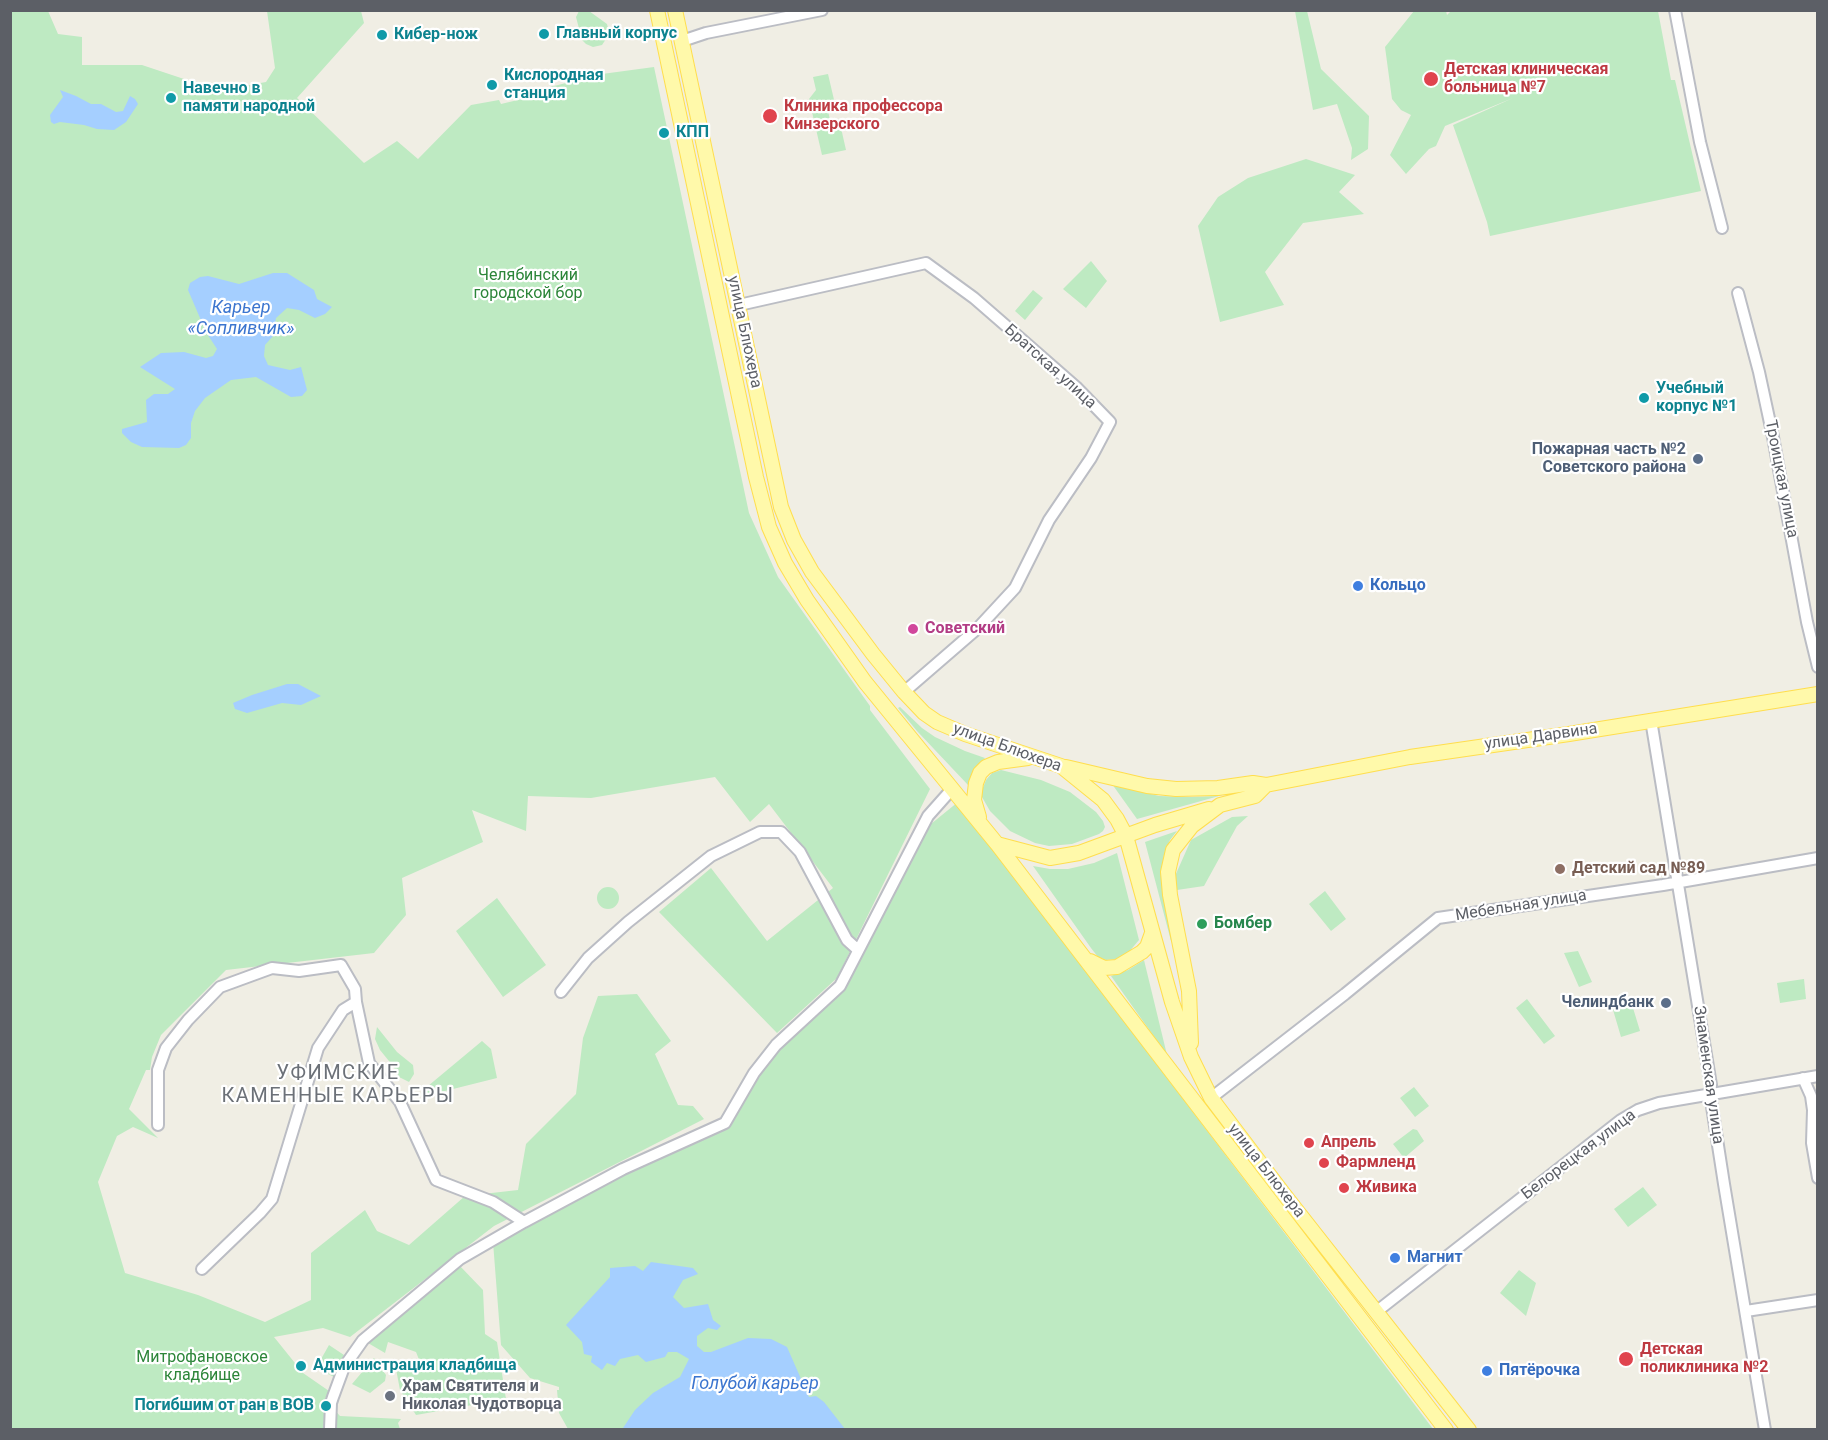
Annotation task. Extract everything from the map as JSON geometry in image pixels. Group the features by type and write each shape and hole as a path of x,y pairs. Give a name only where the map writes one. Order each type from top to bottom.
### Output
{"main road":[{"name":"улица Блюхера","path":"657,10 754,465 769,526 785,562 807,600 884,707 997,844 1446,1430"},
{"name":"улица Блюхера","path":"675,10 781,507 794,540 812,572 904,692 924,712 937,722 965,734 1061,766 1103,800 1126,836 1172,1002 1191,1057 1211,1098 1469,1430"},
{"path":"663,44 682,41"},
{"name":"улица Дарвина","path":"1061,766 1147,786 1176,789 1218,788 1253,783 1266,785 1410,757 1818,694"},
{"path":"981,825 974,800 980,773 986,767 998,762 1033,757"},
{"name":"улица Дарвина","path":"1191,1057 1189,992 1170,895 1168,872 1173,850 1192,826 1220,805 1255,796 1266,785"},
{"path":"997,844 1050,858 1079,854 1220,805"},
{"path":"1085,958 1104,968 1117,967 1142,952 1152,933"}],"street":[{"path":"682,41 706,33 822,10"},
{"path":"1675,10 1700,142 1722,228"},
{"name":"Братская улица","path":"739,305 926,263 974,298 1076,387 1110,422 1091,458 1049,520 1015,588 978,628 904,692"},
{"name":"Троицкая улица","path":"1738,293 1773,437 1807,622 1818,667"},
{"name":"Знаменская улица","path":"1651,720 1765,1430"},
{"path":"330,1429 333,1396 344,1367 363,1340 460,1259 623,1169 725,1123 754,1073 776,1045 840,986 857,949 928,816 952,789"},
{"path":"561,992 588,958 628,922 711,856 760,832 781,832 800,852 847,940 857,949"},
{"name":"Мебельная улица","path":"1211,1098 1438,918 1678,882 1818,858"},
{"path":"158,1125 158,1070 166,1048 188,1020 220,987 273,968 299,970 341,965 355,989 369,1063 400,1102 436,1180 493,1202 524,1222"},
{"path":"202,1269 272,1199 318,1048 343,1010 356,1002"},
{"name":"Белорецкая улица","path":"1376,1312 1631,1114 1648,1106 1818,1076"},
{"path":"1803,1078 1811,1096 1812,1143 1818,1178"},
{"path":"1746,1311 1818,1300"}],"green space":[{"name":"Челябинский городской бор","path":"11,11 48,11 58,34 82,37 82,65 142,65 187,80 211,92 266,82 275,68 267,11 361,11 364,23 297,98 364,163 397,141 418,159 471,105 499,100 501,104 522,99 522,94 602,74 654,67 749,513 778,577 870,706 870,710 930,789 837,978 777,1033 659,912 711,868 767,941 833,888 769,804 750,822 715,777 591,798 528,796 526,831 472,810 483,842 402,878 406,915 374,953 226,970 161,1035 152,1057 150,1070 146,1070 129,1109 158,1138 133,1127 117,1136 98,1182 125,1273 198,1295 265,1322 311,1300 311,1253 365,1210 377,1231 409,1245 465,1196 518,1190 526,1144 576,1094 583,1038 598,996 637,994 671,1041 655,1054 678,1105 693,1106 704,1119 494,1226 350,1337 323,1328 274,1337 303,1373 329,1391 325,1399 340,1416 401,1419 398,1423 400,1429 11,1429"},
{"path":"579,11 589,11 607,24 606,39 602,45 593,47 582,40 576,17"},
{"path":"1295,11 1307,11 1321,69 1369,116 1368,149 1351,160 1352,148 1337,104 1313,110"},
{"path":"1414,11 1446,11 1447,15 1451,11 1658,11 1671,80 1675,80 1701,191 1490,236 1453,125 1513,98 1445,126 1436,146 1429,149 1406,174 1390,155 1411,115 1401,110 1392,99 1385,47"},
{"path":"828,74 835,104 827,106 830,120 839,119 846,150 822,155 809,99 816,90 813,77"},
{"path":"1306,159 1355,175 1339,192 1364,214 1303,223 1265,272 1284,305 1220,322 1198,226 1218,197 1248,178"},
{"path":"1091,261 1107,281 1086,308 1063,289"},
{"path":"1033,290 1043,298 1025,320 1015,311"},
{"path":"900,707 935,737 985,758 975,770 968,785 917,731 898,708"},
{"path":"1001,770 1041,780 1070,792 1096,812 1103,821 1105,827 1103,831 1072,844 1049,846 1035,843 1010,831 990,811 982,797 986,780 992,773"},
{"path":"1112,784 1159,796 1219,796 1137,819"},
{"path":"958,802 1433,1429 568,1429 559,1413 557,1390 559,1387 530,1378 501,1345 493,1242 623,1173 728,1123 756,1074 779,1048 841,988 926,828"},
{"path":"1248,816 1237,826 1204,886 1177,890 1175,876 1191,840 1232,817"},
{"path":"1177,831 1170,840 1164,855 1162,869 1165,908 1174,939 1171,941 1145,842"},
{"path":"1117,853 1139,940 1128,953 1116,959 1106,960 1098,957 1091,948 1033,866 1068,869 1094,863"},
{"path":"604,887 612,887 619,894 619,902 612,909 604,909 597,902 597,894"},
{"path":"1325,891 1346,919 1331,931 1309,904"},
{"path":"497,898 546,965 503,997 456,931"},
{"path":"1578,951 1592,982 1579,987 1564,953"},
{"path":"1144,960 1167,1055 1111,976 1128,970"},
{"path":"1804,979 1806,999 1780,1003 1777,983"},
{"path":"1630,998 1640,1031 1621,1037 1611,1003"},
{"path":"1527,999 1555,1036 1544,1044 1516,1008"},
{"path":"377,1027 397,1052 413,1065 414,1074 409,1082 399,1077 380,1050 375,1039"},
{"path":"482,1041 491,1049 497,1078 421,1097 422,1091"},
{"path":"1414,1087 1429,1106 1415,1117 1400,1098"},
{"path":"1413,1129 1417,1130 1424,1141 1404,1158 1393,1144"},
{"path":"1643,1187 1657,1205 1628,1227 1614,1209"},
{"path":"459,1265 483,1290 485,1334 497,1342 506,1399 416,1415 400,1390 396,1369 420,1362 416,1352 388,1342 385,1353 368,1343"},
{"path":"1519,1270 1536,1283 1526,1316 1500,1293"},
{"path":"329,1345 344,1355 334,1377 316,1368"},
{"path":"374,1358 386,1375 385,1381 370,1393 352,1384"}],"water":[{"path":"60,90 91,104 101,104 116,112 123,111 130,96 138,104 126,122 114,130 60,122 54,124 51,122 50,115 63,97"},
{"name":"Карьер «Сопливчик»","path":"273,273 287,273 314,290 317,299 332,307 325,314 315,318 299,310 287,308 276,318 273,336 265,345 264,356 268,365 290,370 301,367 307,390 302,396 291,397 256,377 231,380 205,398 195,411 191,423 191,438 186,445 179,448 142,447 131,442 122,433 122,429 147,422 146,400 154,394 168,394 175,389 140,367 161,353 184,352 206,358 213,356 217,349 206,332 188,290 190,283 200,277 208,276 239,284"},
{"path":"287,684 298,684 321,696 301,705 282,703 247,713 235,709 233,703"},
{"name":"Голубой карьер","path":"651,1262 693,1268 698,1274 683,1280 673,1297 684,1308 708,1304 713,1320 721,1326 717,1330 708,1328 697,1336 697,1346 704,1352 711,1352 748,1338 771,1339 787,1347 809,1397 816,1396 824,1402 845,1429 624,1429 635,1410 653,1393 680,1377 689,1359 677,1352 668,1352 665,1357 646,1362 638,1355 620,1359 615,1366 607,1363 602,1370 591,1362 592,1356 584,1354 582,1342 566,1325 610,1277 610,1268 635,1266 643,1271"}],"place":[{"name":"Главный корпус","path":"544,34"},
{"name":"Кибер-нож","path":"382,35"},
{"name":"Детская клиническая больница №7","path":"1431,79"},
{"name":"Кислородная станция","path":"492,85"},
{"name":"Навечно в памяти народной","path":"171,98"},
{"name":"Клиника профессора Кинзерского","path":"770,116"},
{"name":"КПП","path":"664,133"},
{"name":"Учебный корпус №1","path":"1644,398"},
{"name":"Пожарная часть №2 Советского района","path":"1698,459"},
{"name":"Кольцо","path":"1358,586"},
{"name":"Советский","path":"913,629"},
{"name":"Детский сад №89","path":"1560,869"},
{"name":"Бомбер","path":"1202,924"},
{"name":"Челиндбанк","path":"1666,1003"},
{"name":"Апрель","path":"1309,1143"},
{"name":"Фармленд","path":"1324,1163"},
{"name":"Живика","path":"1344,1188"},
{"name":"Магнит","path":"1395,1258"},
{"name":"Детская поликлиника №2","path":"1626,1359"},
{"name":"Администрация кладбища","path":"301,1366"},
{"name":"Пятёрочка","path":"1487,1371"},
{"name":"Храм Святителя и Николая Чудотворца","path":"390,1396"},
{"name":"Погибшим от ран в ВОВ","path":"326,1406"}],"district":[{"name":"УФИМСКИЕ КАМЕННЫЕ КАРЬЕРЫ","path":"338,1086"}],"park label":[{"name":"Митрофановское кладбище","path":"202,1367"}]}
